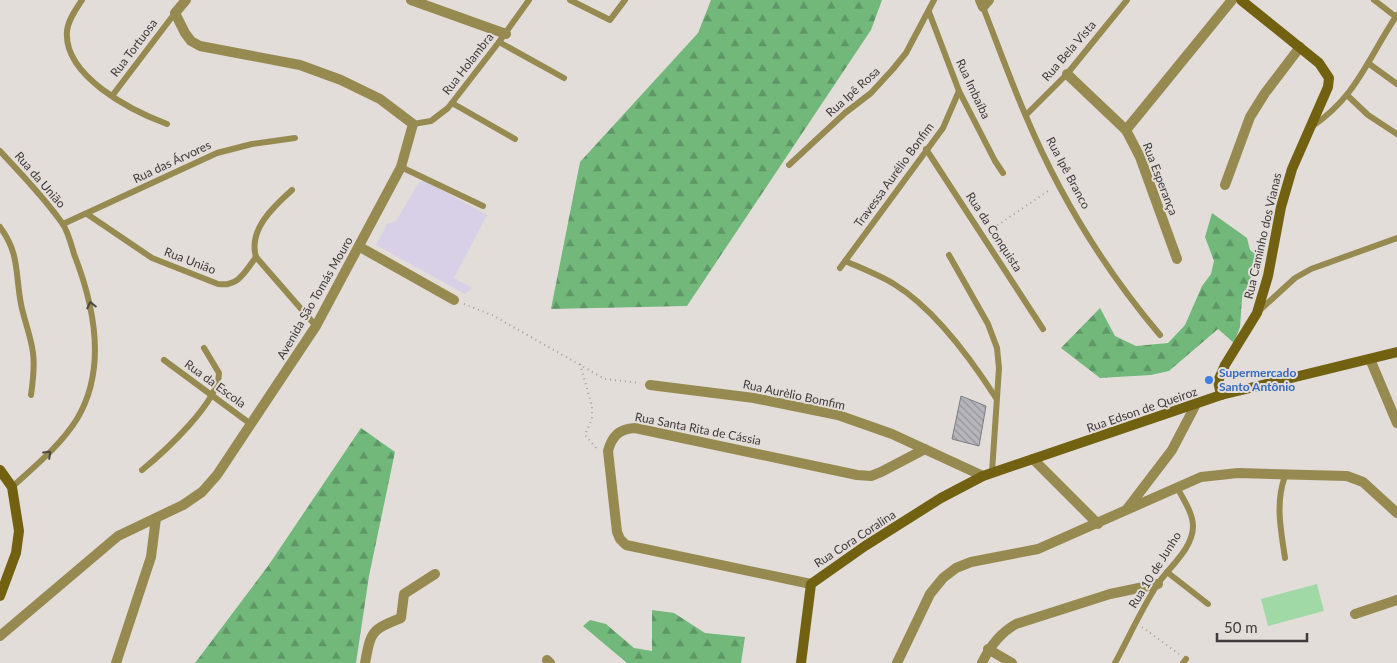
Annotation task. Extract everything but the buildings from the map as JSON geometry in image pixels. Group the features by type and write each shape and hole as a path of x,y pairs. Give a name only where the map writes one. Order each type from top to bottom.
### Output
{"street":[{"path":"186,0 175,14 191,41 200,46 300,65 342,80 380,99 413,124"},
{"path":"411,0 503,38"},
{"path":"1126,130 1232,0"},
{"name":"Rua Caminho dos Vianas","path":"1221,395 1218,381 1225,365 1257,313 1268,276 1281,207 1292,169 1328,87 1329,78 1319,63 1241,0"},
{"path":"1224,185 1250,118 1265,93 1300,47"},
{"name":"Rua Esperança","path":"1067,74 1109,111 1126,130 1140,157 1176,259"},
{"name":"Avenida São Tomás Mouro","path":"0,636 118,536 183,505 202,492 217,476 316,326 360,247 402,167 413,124"},
{"path":"360,247 454,300"},
{"name":"Rua Edson de Queiroz","path":"988,474 1196,406 1221,395 1397,352"},
{"path":"1370,359 1397,423"},
{"name":"Rua Aurèlio Bomfim","path":"650,385 754,398 838,415 892,434 988,474"},
{"path":"1125,512 1172,450 1196,406"},
{"name":"Rua Santa Rita de Cássia","path":"811,584 626,545 620,540 616,532 608,451 611,440 618,432 626,428 635,428 857,475 871,476 925,449"},
{"path":"1033,459 1098,524"},
{"path":"0,470 12,487 19,531 16,553 0,596"},
{"name":"Rua Cora Coralina","path":"801,663 811,584 871,542 942,498 988,474"},
{"path":"897,663 930,594 943,578 956,568 971,562 1038,549 1201,477 1220,474 1356,478 1397,513"},
{"path":"116,663 151,557 156,518"},
{"path":"365,663 371,635 380,627 401,618 404,594 435,574"},
{"path":"982,663 988,649 1005,630 1016,624 1110,594 1158,584"},
{"path":"1355,614 1397,600"},
{"path":"988,649 1012,663"}],"lane":[{"name":"Rua Tortuosa","path":"82,0 74,12 67,31 69,47 76,61 88,77 112,96 138,113 167,124"},
{"name":"Rua Holambra","path":"413,124 431,121 452,104 503,38 529,0"},
{"path":"570,0 610,20 625,0"},
{"name":"Rua Ipê Rosa","path":"789,165 845,113 871,93 893,69 906,53 934,0"},
{"name":"Rua Bela Vista","path":"1026,115 1067,74 1127,0"},
{"path":"1310,128 1327,117 1348,96 1396,16 1374,0"},
{"name":"Rua Ipê Branco","path":"984,2 1026,115 1059,184 1122,288 1160,335"},
{"name":"Rua Imbaíba","path":"929,12 959,91 994,161 1003,173"},
{"name":"Rua Tortuosa","path":"112,96 175,14"},
{"path":"503,38 564,78"},
{"path":"1368,63 1397,84"},
{"name":"Travessa Aurélio Bonfim","path":"840,268 926,148 943,128 959,91"},
{"path":"1348,96 1368,114 1397,134"},
{"path":"452,104 515,139"},
{"name":"Rua das Árvores","path":"63,224 217,153 252,144 295,138"},
{"name":"Rua da Conquista","path":"926,148 1043,329"},
{"name":"Rua da União","path":"0,151 63,224"},
{"path":"402,167 483,206"},
{"path":"292,190 275,206 255,237 253,248 256,257 316,326"},
{"name":"Rua União","path":"87,214 152,258 218,284 228,285 234,283 256,257"},
{"path":"12,487 63,439 78,417 87,393 94,362 93,317 86,286 63,224"},
{"path":"0,228 14,250 20,301 33,351 34,369 31,395"},
{"path":"1257,313 1277,292 1295,278 1311,269 1397,238"},
{"path":"948,255 988,324 997,348 996,398 988,474"},
{"path":"845,261 894,284 921,306 980,373 996,398"},
{"path":"142,470 162,454 212,396 219,373 204,348"},
{"name":"Rua da Escola","path":"164,360 252,425"},
{"path":"1284,476 1278,499 1278,511 1285,558"},
{"name":"Rua 10 de Junho","path":"1115,663 1158,584 1191,537 1193,526 1190,514 1177,488"},
{"path":"1167,572 1208,604"}],"path":[{"path":"982,235 1059,184"},
{"path":"454,300 492,315 605,379 650,385"},
{"path":"580,364 592,406 592,419 585,435 598,450"},
{"path":"1136,623 1184,661"}],"shaded area":[{"path":"425,181 487,215 454,278 472,288 465,294 376,245 387,224 396,221 419,182"}],"green space":[{"path":"711,0 882,0 871,30 687,306 551,309 580,162 698,33"},
{"path":"1212,213 1247,238 1250,250 1259,257 1242,299 1240,327 1234,343 1218,329 1169,371 1151,375 1100,378 1061,348 1100,308 1115,336 1136,346 1168,343 1185,325 1202,286 1211,274 1214,261 1205,237"},
{"path":"361,428 395,452 369,576 356,663 195,663 268,566"},
{"path":"1317,584 1324,611 1268,626 1261,599"},
{"path":"652,610 674,613 705,633 745,637 741,663 627,663 583,626 590,620 606,624 634,648 652,651"}],"place":[{"name":"Supermercado Santo Antônio","path":"1209,380"}]}
